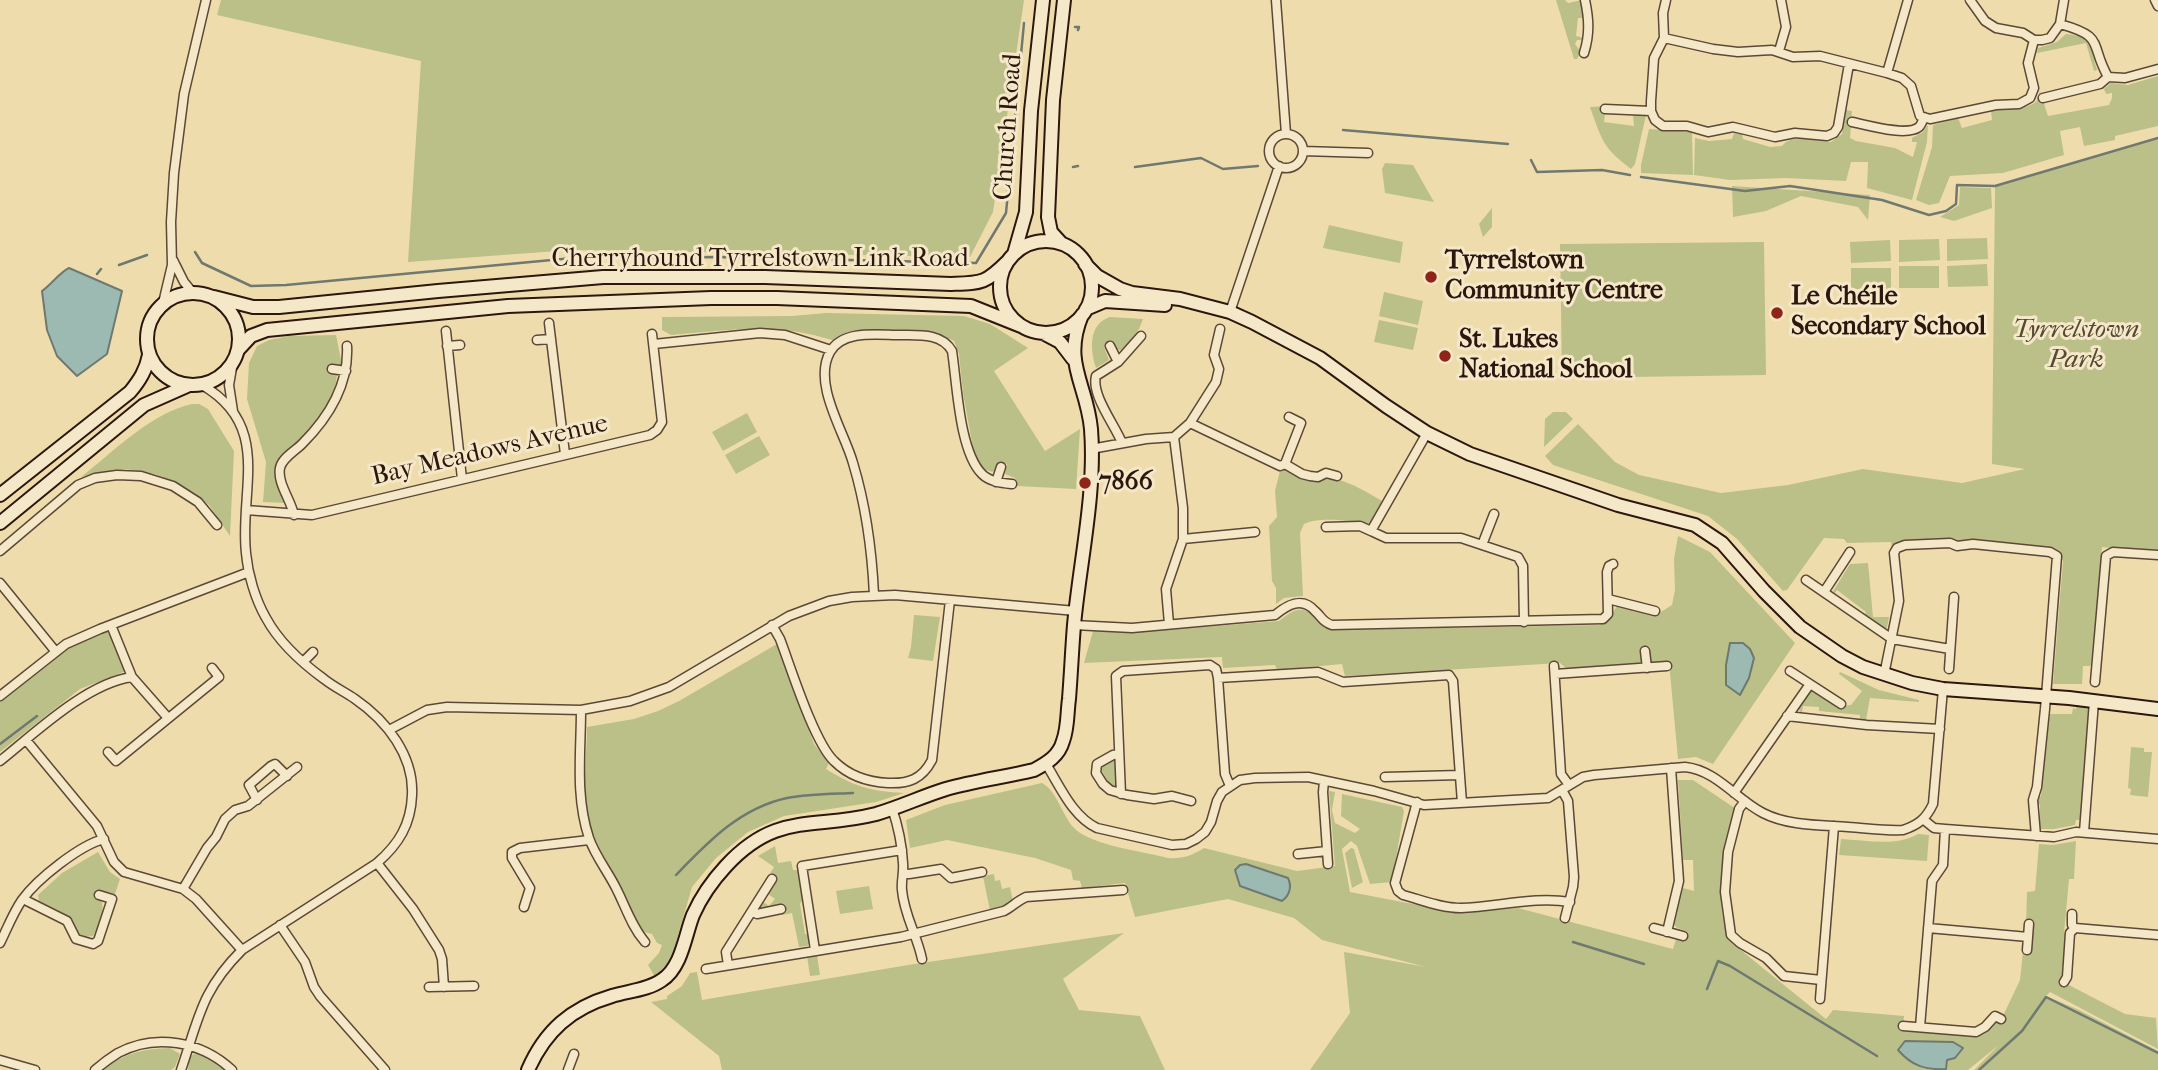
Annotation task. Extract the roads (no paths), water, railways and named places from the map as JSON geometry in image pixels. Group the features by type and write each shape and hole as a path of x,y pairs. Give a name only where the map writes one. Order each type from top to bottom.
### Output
{"street":[{"path":"163,303 172,265 172,197 184,94 206,0"},
{"name":"Church Road","path":"1010,259 1026,212 1031,111 1043,0"},
{"name":"Church Road","path":"1062,244 1051,232 1048,217 1053,100 1064,0"},
{"path":"1276,0 1286,134"},
{"path":"1584,53 1589,33 1585,0"},
{"path":"1666,0 1663,13 1664,38 1654,58 1651,111 1655,120 1663,125 1687,126 1708,132 1733,127 1775,137 1795,133 1827,136 1834,133 1838,127 1849,64"},
{"path":"1779,51 1786,27 1781,0"},
{"path":"1886,73 1908,0"},
{"path":"1970,0 1980,6 1985,21 1996,28 2023,33 2034,40 2050,38 2060,24 2064,0"},
{"path":"2155,0 2158,6"},
{"path":"2060,24 2090,36 2108,77"},
{"path":"1664,38 1738,52 1779,51 1793,57 1820,56 1886,73 1902,78 1911,86 1920,116 1930,118 1996,104 2019,104 2030,98 2034,88 2028,63 2034,40"},
{"path":"2043,98 2100,84 2108,77 2125,78 2158,69"},
{"path":"1605,109 1651,111"},
{"path":"1852,122 1910,131 1920,126 1924,117"},
{"path":"1286,134 1296,137 1303,151 1295,165 1285,168 1271,159 1269,147 1275,138 1286,134"},
{"path":"1303,151 1368,153"},
{"path":"1230,312 1279,166"},
{"path":"1074,360 1060,342 1021,326 1010,317 1001,297 1001,276 1010,259 1024,247 1036,242 1062,244 1075,252 1097,276 1121,289 1132,293 1180,299 1230,312 1252,322 1320,358 1385,407 1427,433 1470,454 1618,505 1695,525 1722,543 1800,627 1842,656 1884,675 1943,689 2158,709"},
{"path":"172,253 174,264 193,293"},
{"name":"Cherryhound Tyrrelstown Link Road","path":"214,297 253,307 279,307 603,277 765,277 981,283 993,276 1010,259"},
{"path":"528,1070 541,1043 562,1020 600,1000 652,986 669,974 708,887 726,866 759,839 789,825 855,817 892,808 949,788 1034,770 1046,764 1060,749 1064,739 1091,449 1090,420 1074,360 1075,338 1091,294 1091,278 1085,264"},
{"path":"181,1070 203,1002 215,981 242,950 377,863 406,829 411,812 412,791 409,768 389,730 374,714 303,662 267,620 249,572 246,510 249,458 233,411 229,385 239,335 235,320 226,307 214,297 193,293 177,295 163,303 148,327 146,341 149,355 163,376 187,386"},
{"name":"Cherryhound Tyrrelstown Link Road","path":"236,356 251,336 267,330 298,326 508,306 687,299 777,298 965,306 991,313 1021,326"},
{"path":"1042,333 1064,330 1084,312 1105,301 1203,306"},
{"path":"549,323 565,454"},
{"path":"1091,449 1174,437 1190,423 1216,382 1219,369 1214,355 1220,330"},
{"path":"446,331 462,478"},
{"path":"654,344 760,333 785,335 831,350"},
{"name":"Bay Meadows Avenue","path":"246,510 312,515 650,435 662,422 652,334"},
{"path":"874,595 873,563 856,474 827,390 826,368 831,350 839,343 858,335 926,335 943,340 952,351 962,428 971,458 982,474 996,482 1012,484"},
{"path":"1122,443 1099,398 1094,382 1096,376 1118,362 1142,336"},
{"path":"537,340 551,339"},
{"path":"447,346 460,345"},
{"path":"294,515 279,475 281,464 324,420 346,371 347,346"},
{"path":"1110,346 1118,362"},
{"path":"0,495 130,392 141,379 149,355"},
{"path":"0,523 144,405 187,386 202,385 216,379 226,372 236,356"},
{"path":"332,369 346,371"},
{"path":"202,385 216,393 233,411"},
{"path":"1285,464 1301,423 1289,417"},
{"path":"1190,423 1302,474 1318,477 1326,473 1337,476"},
{"path":"1371,531 1427,433"},
{"path":"1169,624 1166,589 1183,539 1183,508 1174,437"},
{"path":"996,482 1000,467"},
{"path":"0,551 78,485 95,478 117,475 141,476 173,486 198,502 217,525"},
{"path":"1482,545 1494,514"},
{"path":"1326,527 1360,526 1386,538 1452,537 1518,557 1522,562 1524,622"},
{"path":"1183,539 1255,532"},
{"path":"1884,675 1899,601 1894,553 1901,545 1973,544 2054,553 2057,556 2046,697 2034,800 2036,836"},
{"path":"1824,592 1850,552"},
{"path":"2095,682 2106,556 2113,552 2158,555"},
{"path":"1074,625 1132,628 1275,615 1288,606 1299,603 1313,608 1323,623 1332,625 1602,619 1608,614 1607,572 1613,564"},
{"path":"0,696 66,644 249,572"},
{"path":"1805,580 1892,639 1950,649"},
{"path":"0,583 55,652"},
{"path":"389,730 427,710 447,707 581,710 630,701 653,694 789,616 829,601 874,595 1076,611"},
{"path":"1949,669 1954,597"},
{"path":"1608,599 1655,611"},
{"path":"772,625 816,731 834,761 863,779 876,782 909,782 926,770 932,760 950,600"},
{"path":"111,625 132,677 168,718"},
{"path":"1645,651 1647,668"},
{"path":"303,662 313,652"},
{"path":"1121,794 1115,681 1119,672 1210,665 1216,669 1219,678 1225,774 1230,786"},
{"path":"1565,918 1574,877 1568,801 1561,774 1555,670 1667,666"},
{"path":"108,752 116,761 219,677 212,668"},
{"path":"1790,671 1840,704"},
{"path":"1219,678 1318,672 1343,682 1449,675 1453,681 1462,803"},
{"path":"0,761 88,693 111,682 132,677"},
{"path":"1734,793 1810,684"},
{"path":"1046,764 1073,808 1089,824 1172,845 1186,844 1205,832 1217,801 1222,792 1230,786 1240,780 1278,776 1308,777 1424,805 1548,798 1583,777 1694,768 1704,772 1766,815 1782,820 1903,830 1924,820 1933,804 1943,689"},
{"path":"2084,832 2094,701"},
{"path":"581,710 578,778 581,808 589,841 612,880 635,931 645,942"},
{"path":"1787,716 1940,729"},
{"path":"26,740 97,826 114,862 124,872 183,889 196,899 242,950"},
{"path":"1119,754 1097,764 1096,773 1106,788 1121,794 1154,799 1172,796 1191,801"},
{"path":"257,800 251,790 251,782 275,764 287,776"},
{"path":"183,889 225,819 235,810 257,800 297,767"},
{"path":"1667,932 1679,881 1671,768"},
{"path":"1385,777 1460,775"},
{"path":"1324,781 1328,864"},
{"path":"1745,801 1739,809 1728,852 1725,892 1731,935 1766,958 1784,976 1821,980"},
{"path":"1416,803 1395,883 1403,895 1447,907 1462,908 1538,901 1570,902"},
{"path":"892,808 902,850 901,889 907,919 918,940 922,959"},
{"path":"1924,820 1934,828 1945,829 2054,837 2084,832 2158,839"},
{"path":"1820,999 1834,826"},
{"path":"1920,1027 1932,880 1943,865 1945,829"},
{"path":"0,943 23,900 44,876 66,859 104,839"},
{"path":"524,907 530,888 512,858 512,852 520,848 589,841"},
{"path":"815,950 802,866 902,850"},
{"path":"1298,854 1327,851"},
{"path":"377,863 413,909 439,950 444,987"},
{"path":"903,873 941,869 951,878 982,872"},
{"path":"728,965 726,952 772,879"},
{"path":"706,968 901,937 992,915 1011,908 1026,897 1124,890"},
{"path":"23,900 67,921 76,939 93,944 98,941 112,899 99,895"},
{"path":"752,912 757,914 781,909"},
{"path":"2072,914 2072,925 2075,928"},
{"path":"2027,950 2029,924"},
{"path":"280,925 305,962 320,996 385,1070"},
{"path":"1654,928 1683,936"},
{"path":"1928,928 2028,937"},
{"path":"2075,928 2158,936"},
{"path":"2064,982 2067,977 2070,933 2075,928"},
{"path":"429,987 474,986"},
{"path":"1903,1026 1976,1032 1986,1027 1996,1016 2001,1019"},
{"path":"95,1070 116,1054 149,1042 202,1049 232,1070"},
{"path":"568,1070 574,1054"},
{"path":"0,1060 35,1070"}],"water":[{"path":"69,268 122,291 107,354 77,376 57,356 47,330 42,291"},
{"path":"1730,643 1743,643 1754,658 1749,678 1740,695 1726,685"},
{"path":"1246,864 1288,878 1290,890 1285,899 1282,901 1240,886 1235,870"},
{"path":"1905,1041 1953,1042 1963,1048 1955,1058 1947,1060 1946,1069 1932,1069 1919,1066 1898,1050"}],"waterway":[{"path":"195,252 202,263 251,286 573,258 724,257 976,263 1006,213 1024,23"},
{"path":"1075,27 1079,27 1078,30"},
{"path":"1343,130 1508,144"},
{"path":"1641,177 1745,191 1790,186 1882,200 1929,215 1946,211 1956,204 1957,185 1995,186 2158,138"},
{"path":"1135,167 1201,158 1223,169 1258,166"},
{"path":"1531,160 1537,172 1602,170 1630,175"},
{"path":"1073,167 1078,166"},
{"path":"119,265 147,255"},
{"path":"97,274 101,269"},
{"path":"0,744 37,716"},
{"path":"676,875 726,828 754,810 787,798 853,793"},
{"path":"1573,942 1644,964"},
{"path":"1707,989 1718,961 1877,1056"},
{"path":"1979,1070 2022,1031 2046,997 2158,1053"}],"place":[{"name":"Tyrrelstown Community Centre","path":"1431,277"},
{"name":"Le Chéile Secondary School","path":"1777,313"},
{"name":"St. Lukes National School","path":"1445,356"},
{"name":"7866","path":"1085,483"}],"park label":[{"name":"Tyrrelstown Park","path":"2076,346"}]}
